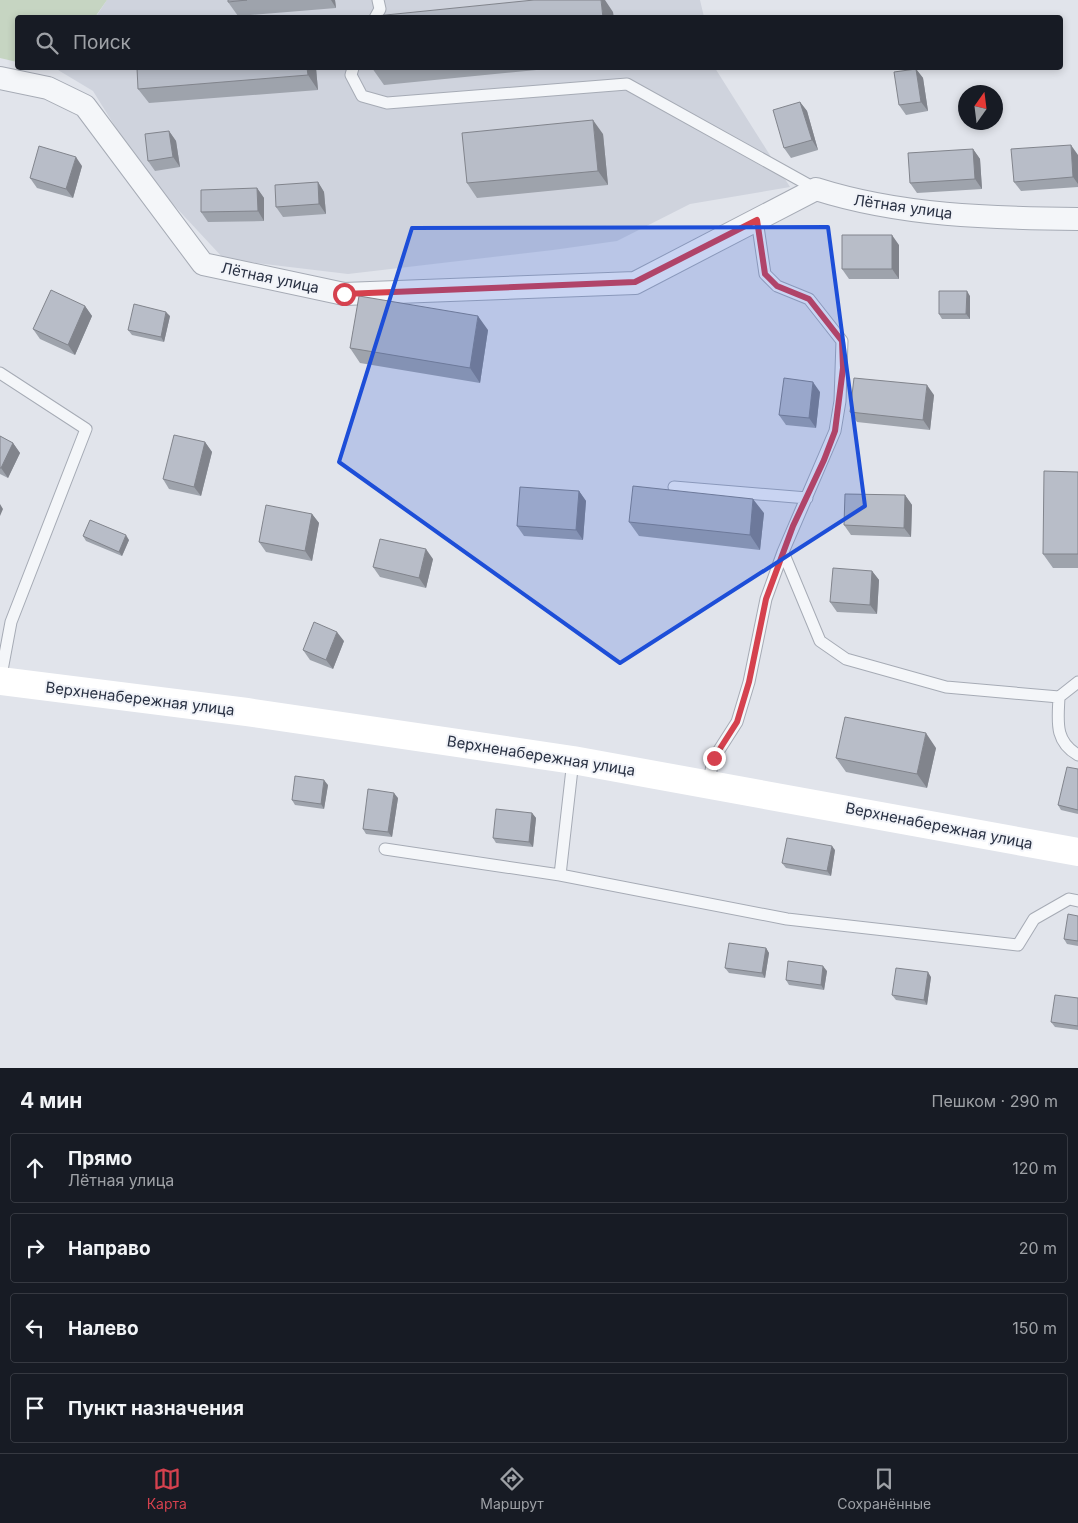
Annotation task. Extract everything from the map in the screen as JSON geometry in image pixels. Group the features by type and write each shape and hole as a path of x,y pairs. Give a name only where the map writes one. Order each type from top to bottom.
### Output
{"street":[{"name":"Лётная улица","path":"0,78 48,88 85,106 203,264 344,294 635,282 816,189 856,202 980,218 1078,219"},
{"name":"Верхненабережная улица","path":"0,681 247,712 573,760 708,783 1078,852"}],"lane":[{"path":"377,15 380,9 378,0"},
{"path":"352,70 351,75 362,96 387,103 627,84 816,189"},
{"path":"708,783 714,758 737,722 749,682 766,599 783,552 835,431 841,393 842,341 809,299 777,286 765,274 757,220"},
{"path":"0,373 86,429 10,622 0,681"},
{"path":"674,487 806,498"},
{"path":"783,552 820,640 846,659 946,687 1059,697 1078,682"},
{"path":"1059,697 1058,730 1067,748 1078,754"},
{"path":"560,875 573,760"},
{"path":"385,849 560,875 787,919 1018,944 1034,919 1069,899 1078,901"}],"highlighted area":[{"path":"828,227 865,506 620,663 339,462 412,228"}],"shaded area":[{"path":"107,0 700,0 704,15 97,15"},
{"path":"58,70 716,70 790,187 690,204 617,241 553,250 348,274 224,259 144,173 93,91"}],"green space":[{"path":"0,0 107,0 96,15 15,15 15,62 0,58"}],"building":[{"path":"228,0 247,0 228,2"},
{"path":"534,0 601,0 603,15 386,15"},
{"path":"137,70 307,70 308,75 138,89"},
{"path":"916,70 921,102 899,105 894,72"},
{"path":"800,102 812,140 784,148 773,110"},
{"path":"593,120 598,171 467,183 462,133"},
{"path":"169,131 173,157 148,161 145,134"},
{"path":"1071,145 1073,177 1014,182 1011,149"},
{"path":"39,146 76,157 66,189 30,178"},
{"path":"973,149 975,179 910,183 908,153"},
{"path":"318,182 319,204 276,207 275,185"},
{"path":"257,188 258,211 201,212 201,190"},
{"path":"842,235 892,235 892,269 842,269"},
{"path":"51,290 85,306 68,345 33,329"},
{"path":"939,291 967,291 966,314 939,314"},
{"path":"359,296 478,316 470,368 350,348"},
{"path":"134,304 166,312 161,337 128,330"},
{"path":"784,378 813,382 809,418 779,415"},
{"path":"854,378 927,385 923,420 850,412"},
{"path":"174,435 205,442 194,487 163,479"},
{"path":"0,436 13,443 1,468 0,468"},
{"path":"1044,471 1078,472 1078,554 1043,554"},
{"path":"633,486 753,499 750,535 629,522"},
{"path":"520,487 579,491 576,530 517,526"},
{"path":"845,494 905,495 904,528 844,525"},
{"path":"266,505 312,514 305,551 259,542"},
{"path":"90,520 126,535 119,552 83,536"},
{"path":"380,539 426,549 419,578 373,567"},
{"path":"833,568 872,571 870,605 830,602"},
{"path":"314,622 337,632 326,660 303,650"},
{"path":"845,717 926,733 917,774 836,758"},
{"path":"1067,767 1078,769 1078,810 1058,805"},
{"path":"295,776 324,780 321,804 292,800"},
{"path":"368,789 394,793 388,832 363,829"},
{"path":"496,809 532,813 529,842 493,838"},
{"path":"787,838 832,846 827,871 782,863"},
{"path":"1068,914 1078,916 1078,941 1064,939"},
{"path":"729,943 766,948 762,973 725,968"},
{"path":"788,961 823,966 821,985 786,980"},
{"path":"896,968 928,972 924,1000 892,995"},
{"path":"1055,995 1078,998 1078,1026 1051,1022"}],"route":[{"path":"344,294 635,282 757,220 765,274 777,286 809,299 842,341 843,368 835,431 824,460 793,526 766,599 749,682 737,722 714,758"}]}
